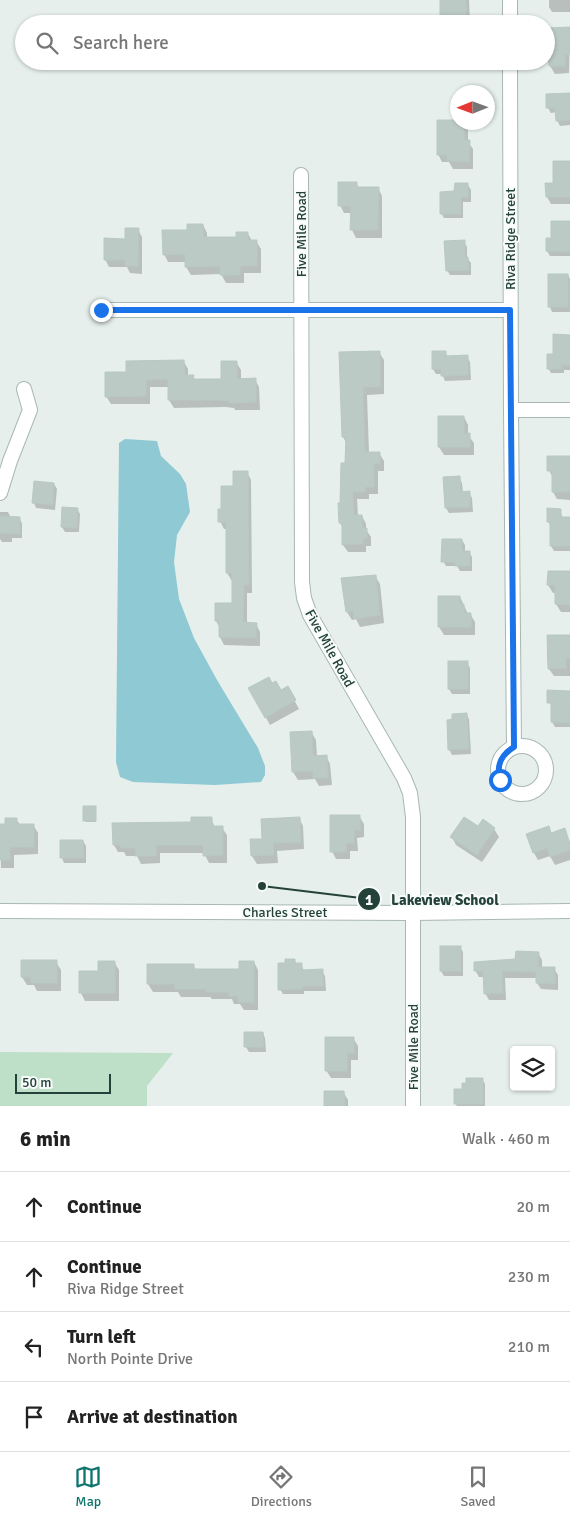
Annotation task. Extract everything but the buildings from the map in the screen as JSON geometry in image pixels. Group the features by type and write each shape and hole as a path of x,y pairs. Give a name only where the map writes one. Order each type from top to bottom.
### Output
{"street":[{"path":"510,0 510,15"},
{"name":"Riva Ridge Street","path":"510,70 514,747"},
{"name":"Five Mile Road","path":"301,175 302,582 304,598 310,615 404,778 410,793 413,818 413,1106"},
{"path":"101,310 510,310"},
{"path":"0,493 30,410 24,389"},
{"path":"511,410 570,410"},
{"name":"Charles Street","path":"0,910 412,913 570,911"}],"green space":[{"path":"0,1052 173,1053 147,1086 147,1106 0,1106"}],"water":[{"path":"125,439 157,441 161,456 180,474 186,484 190,512 177,535 174,562 179,599 194,638 258,748 265,766 265,775 261,782 215,785 133,782 120,777 116,762 119,443"}],"place":[{"name":"Lakeview School","path":"262,886"}],"route":[{"path":"101,310 510,310 514,747 507,751 499,764 500,780"}]}
